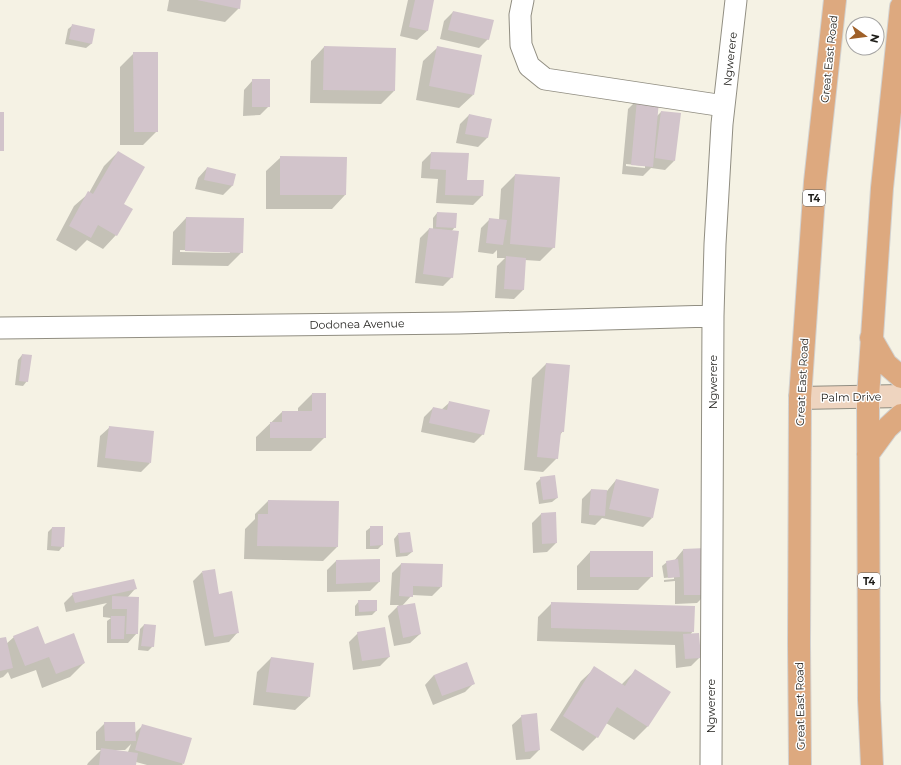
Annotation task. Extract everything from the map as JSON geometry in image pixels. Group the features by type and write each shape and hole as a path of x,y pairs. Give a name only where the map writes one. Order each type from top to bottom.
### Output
{"main road":[{"name":"Great East Road","path":"800,765 800,398 815,182 835,0"},
{"name":"T4","path":"872,765 869,692 868,397 882,188 901,7"},
{"path":"871,338 886,364 901,377"},
{"path":"868,454 887,428 901,415"}],"street":[{"path":"523,0 520,15 521,45 529,66 545,79 724,106"},
{"name":"Ngwerere","path":"711,765 715,244 724,106 736,0"},
{"name":"Dodonea Avenue","path":"0,328 459,322 714,316"},
{"name":"Palm Drive","path":"800,398 901,396"}],"building":[{"path":"197,0 241,0 240,9"},
{"path":"415,0 434,0 428,31 409,27"},
{"path":"453,11 494,20 489,40 448,30"},
{"path":"72,24 95,29 92,44 69,39"},
{"path":"324,46 396,48 395,91 323,90"},
{"path":"437,46 482,55 474,95 429,86"},
{"path":"133,52 158,52 158,132 134,132"},
{"path":"252,79 270,79 270,107 252,107"},
{"path":"637,99 659,101 653,167 631,165"},
{"path":"661,111 681,113 675,161 655,158"},
{"path":"0,112 4,112 4,151 0,151"},
{"path":"469,114 492,119 488,138 465,134"},
{"path":"118,151 145,167 124,204 133,209 117,236 98,225 91,238 69,226 88,191 93,194"},
{"path":"431,152 469,153 467,180 484,180 483,196 445,195 446,170 430,169"},
{"path":"280,156 347,157 346,195 280,195"},
{"path":"207,167 236,174 233,186 204,180"},
{"path":"515,174 560,177 555,248 510,244"},
{"path":"437,212 457,213 456,228 436,227"},
{"path":"186,217 244,218 243,253 185,251"},
{"path":"489,218 507,220 503,245 486,243"},
{"path":"429,228 459,231 453,278 423,274"},
{"path":"506,256 526,258 524,290 504,289"},
{"path":"22,354 32,355 28,382 19,381"},
{"path":"546,363 570,365 564,432 561,432 558,459 537,457"},
{"path":"312,393 326,393 326,438 270,438 270,422 282,422 282,411 312,411"},
{"path":"449,401 490,410 484,435 429,423 433,407 447,410"},
{"path":"109,426 154,431 151,463 105,458"},
{"path":"555,475 558,498 543,500 540,477"},
{"path":"616,479 659,489 653,518 609,509"},
{"path":"591,489 607,490 605,516 589,515"},
{"path":"268,500 339,501 338,547 257,546 258,514 268,514"},
{"path":"556,512 557,543 542,544 541,513"},
{"path":"370,526 383,526 383,545 370,546"},
{"path":"52,527 65,527 64,547 51,546"},
{"path":"410,532 413,552 400,553 398,533"},
{"path":"706,548 707,595 684,595 683,549"},
{"path":"590,551 653,551 653,577 590,577"},
{"path":"380,559 380,582 336,584 336,560"},
{"path":"678,559 680,577 668,578 666,561"},
{"path":"401,563 443,564 442,587 413,586 413,597 399,596"},
{"path":"215,569 219,594 232,591 239,633 214,637 202,571"},
{"path":"134,579 137,589 75,603 72,593"},
{"path":"112,596 139,597 138,634 126,634 127,609 112,609"},
{"path":"358,600 377,600 377,611 359,612"},
{"path":"551,602 695,606 694,632 551,628"},
{"path":"415,603 421,634 403,638 397,606"},
{"path":"111,616 125,616 124,639 111,639"},
{"path":"144,624 156,625 154,647 141,646"},
{"path":"38,626 45,644 74,633 85,663 56,674 49,657 25,666 13,636"},
{"path":"385,627 390,657 362,661 357,632"},
{"path":"699,633 701,658 685,659 683,634"},
{"path":"6,637 13,668 0,671 0,638"},
{"path":"271,657 314,663 310,697 266,692"},
{"path":"467,662 475,684 442,696 434,675"},
{"path":"594,666 625,686 635,669 671,692 648,727 617,707 598,738 563,716"},
{"path":"537,713 540,750 525,752 521,715"},
{"path":"104,722 135,722 136,741 105,741"},
{"path":"142,724 192,738 184,764 135,750"},
{"path":"101,748 138,753 136,765 99,765"}]}
